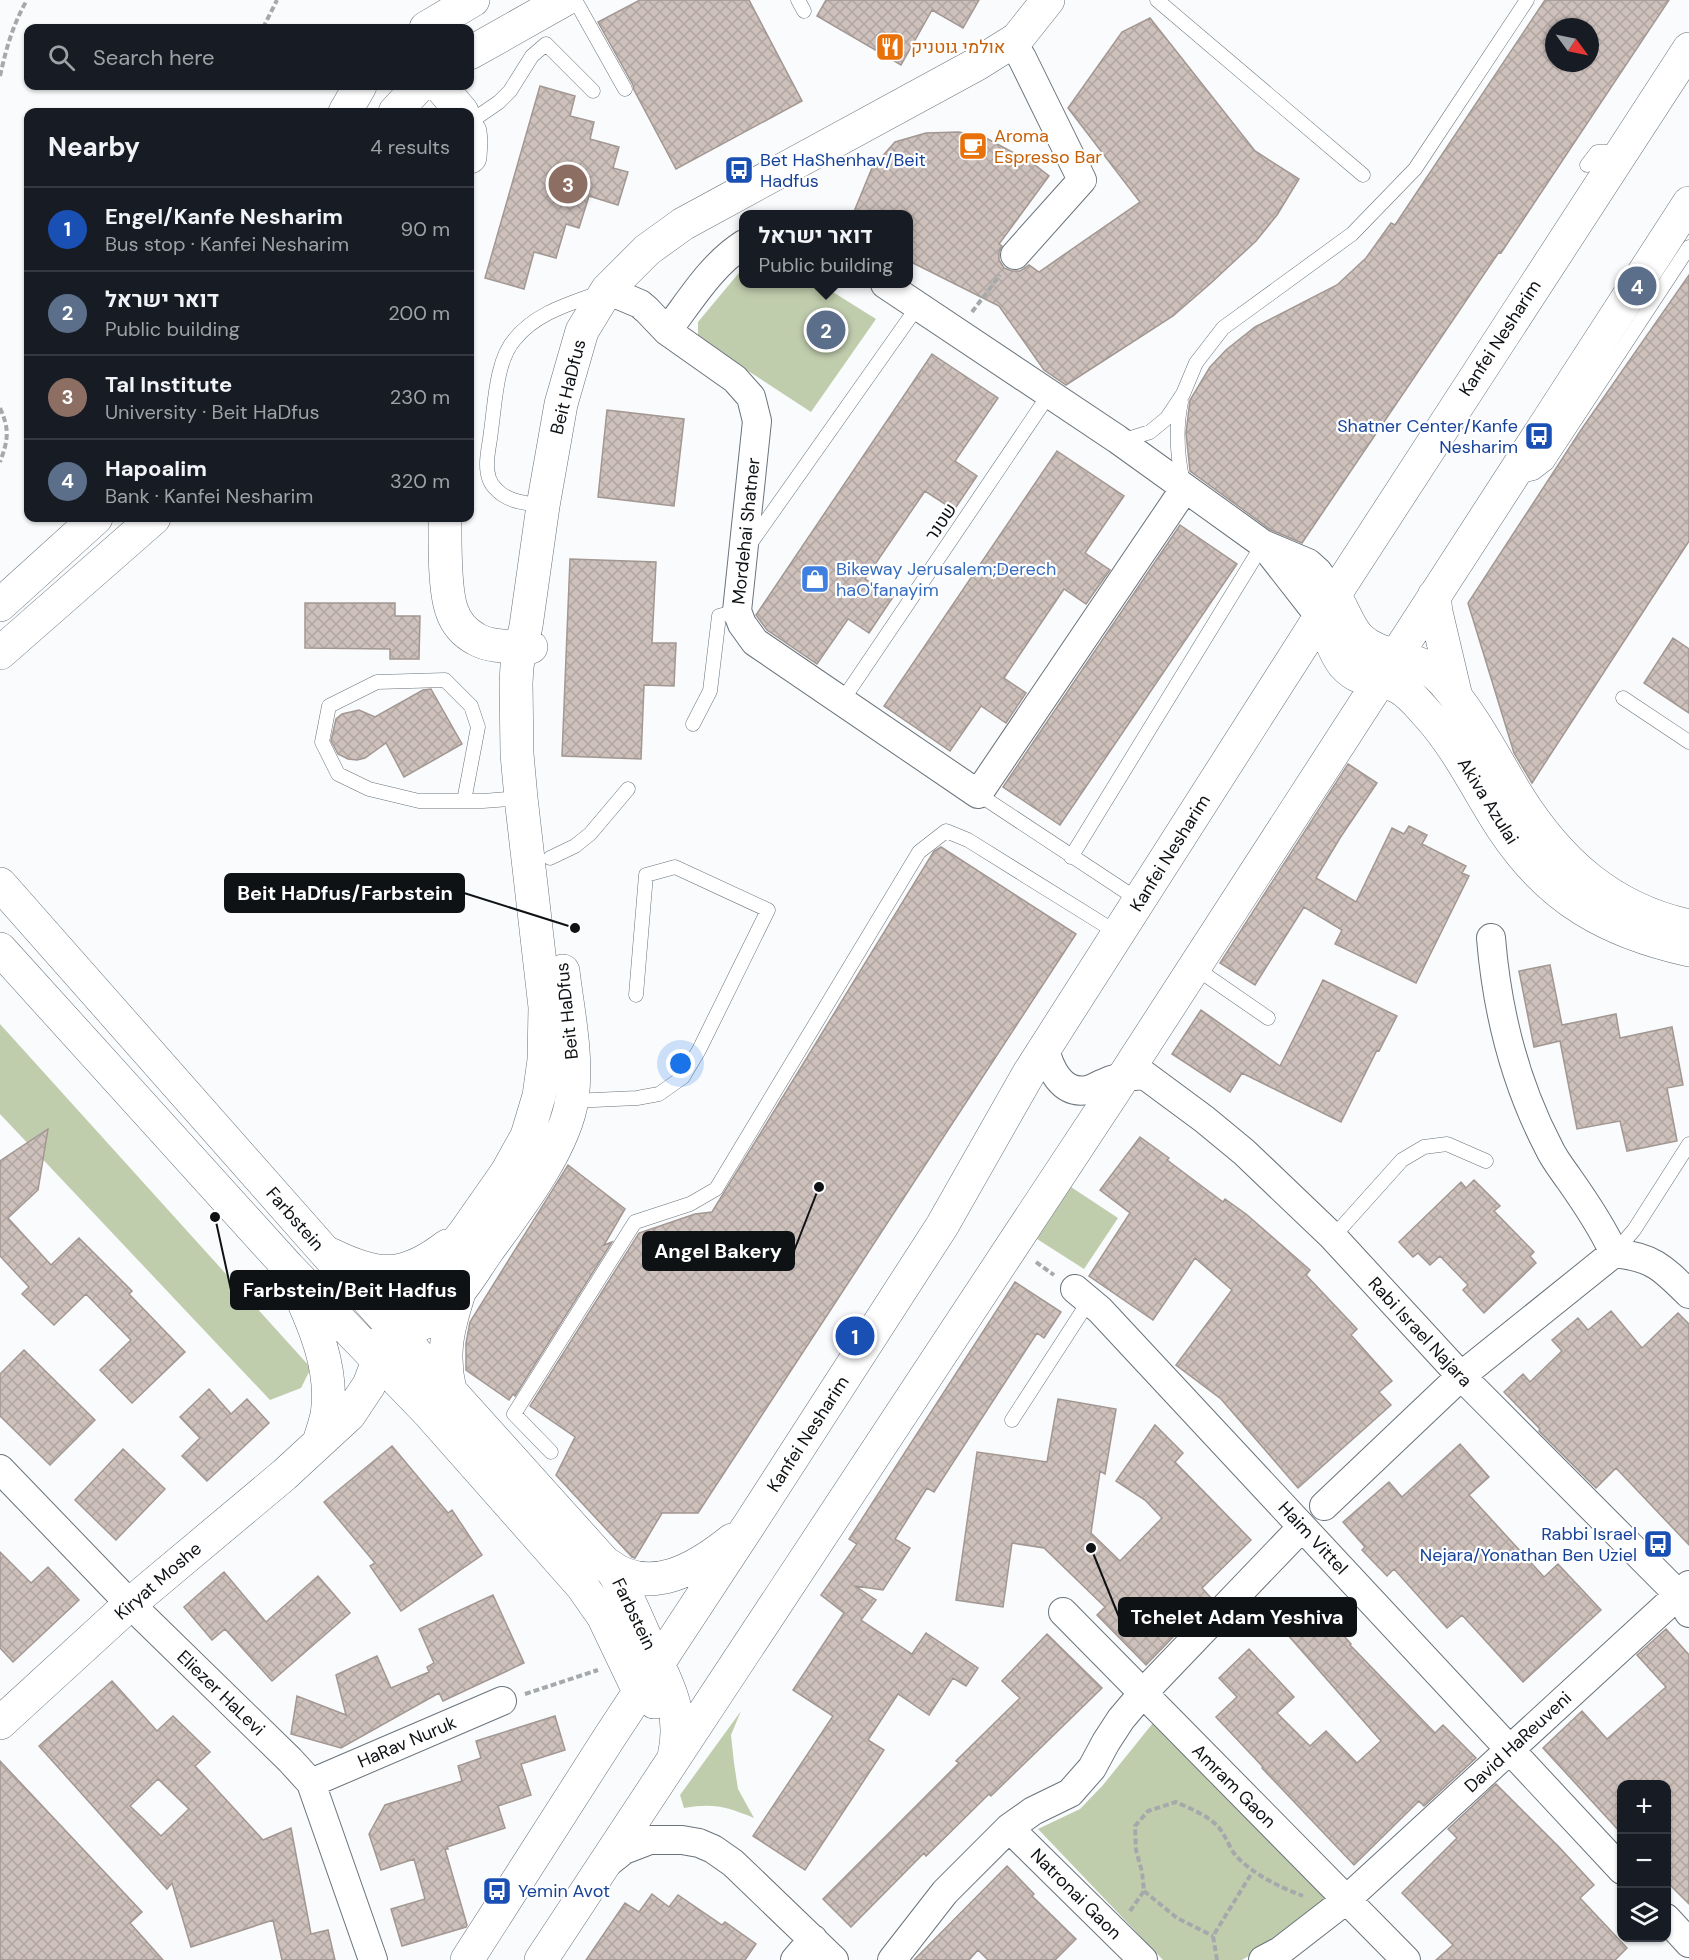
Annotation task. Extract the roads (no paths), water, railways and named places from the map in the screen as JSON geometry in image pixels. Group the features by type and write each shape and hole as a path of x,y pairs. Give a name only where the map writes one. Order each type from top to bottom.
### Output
{"street":[{"path":"433,24 473,0"},
{"path":"474,51 564,0"},
{"name":"Beit HaDfus","path":"382,1344 408,1312 425,1284 507,1172 527,1136 539,1096 544,1060 545,1007 521,798 516,711 518,666 526,640 543,506 561,404 582,331 606,290 646,250 683,224 977,64 1017,39 1048,0"},
{"path":"1011,42 1022,58 1082,180 1015,255"},
{"name":"Kanfei Nesharim","path":"658,1662 942,1226 1025,1080 1327,605 1602,161 1689,49"},
{"path":"347,108 358,90"},
{"path":"401,108 426,91 455,108"},
{"path":"541,1960 674,1757 689,1711 1135,1074 1194,968 1689,203"},
{"path":"667,331 714,269 739,247"},
{"path":"891,288 1117,439 1263,544 1327,605"},
{"name":"Mordehai Shatner","path":"606,290 640,304 667,331 735,379 751,397 757,421 737,611 742,624 755,642 978,794"},
{"path":"978,794 1185,488"},
{"path":"0,605 92,522"},
{"path":"0,653 149,522"},
{"path":"445,522 448,588 460,612 479,623 526,640"},
{"path":"1434,596 1456,698"},
{"name":"Akiva Azulai","path":"1327,605 1359,637 1373,647 1412,659 1428,668 1443,681 1482,737 1534,821 1568,862 1588,880 1632,907 1653,916 1689,926"},
{"name":"Akiva Azulai","path":"1327,605 1345,666 1362,678 1391,685 1405,692 1436,724 1456,750 1503,830 1546,882 1568,900 1601,921 1659,944 1689,950"},
{"name":"Beit HaDfus","path":"382,1344 436,1313 459,1293 547,1164 572,1101 574,1074 572,1052 526,640"},
{"path":"1347,731 1371,718 1394,713 1415,713 1436,724"},
{"name":"Farbstein","path":"0,884 324,1252 382,1344 439,1401 582,1586 603,1616 640,1690 655,1702 689,1711"},
{"path":"1491,938 1502,1019 1520,1083 1549,1149 1594,1215 1614,1253"},
{"name":"Farbstein","path":"0,949 289,1268 382,1344 607,1564 626,1593 668,1683 689,1711"},
{"path":"1045,1048 1054,1072 1063,1083 1072,1089 1089,1090 1112,1080 1135,1074"},
{"name":"Rabi Israel Najara","path":"1135,1074 1204,1119 1244,1152 1332,1237 1461,1376 1686,1598"},
{"path":"324,1252 364,1269 393,1272 425,1261 465,1232"},
{"path":"1324,1506 1461,1376 1614,1253 1633,1255 1656,1264 1689,1294"},
{"path":"289,1268 323,1355 327,1375 327,1416 330,1433 363,1410 386,1403 439,1401 445,1353 459,1293"},
{"name":"Haim Vittel","path":"1082,1295 1121,1333 1617,1865"},
{"name":"Kiryat Moshe","path":"0,1723 130,1604 284,1475 349,1415 365,1392 382,1344"},
{"name":"Eliezer HaLevi","path":"0,1468 130,1604 311,1783 373,1960"},
{"path":"607,1564 631,1578 648,1580 661,1578 713,1555 741,1534 751,1522"},
{"path":"892,1960 945,1892 1009,1828 1033,1811 1070,1793 1092,1768 1116,1726 1143,1693 1302,1527"},
{"name":"David HaReuveni","path":"1263,1960 1288,1946 1340,1905 1509,1750 1686,1598"},
{"name":"Amram Gaon","path":"1063,1612 1143,1693 1340,1905 1406,1960"},
{"path":"467,1960 658,1662"},
{"name":"HaRav Nuruk","path":"311,1783 502,1701"},
{"name":"Natronai Gaon","path":"1009,1828 1143,1960"},
{"path":"601,1868 624,1850 650,1840 682,1840 699,1843 713,1849 733,1863 804,1950 834,1960"},
{"path":"1671,1923 1689,1942"}],"lane":[{"path":"575,0 625,89"},
{"path":"1157,0 1363,175"},
{"path":"1117,439 1131,438 1150,432 1167,418 1183,394 1196,363 1223,327 1352,234 1415,169 1447,130 1527,0"},
{"path":"474,119 499,102 510,91 532,56 546,44 593,92"},
{"path":"1511,477 1530,475 1547,463 1689,247"},
{"path":"543,506 504,496 489,478 487,463 502,365 513,341 531,323 556,309 606,290"},
{"path":"742,556 918,306"},
{"name":"שטנר","path":"842,701 1050,393"},
{"path":"1183,394 1176,445 1185,488"},
{"path":"1071,856 1263,544"},
{"path":"693,724 710,691 719,616 737,611"},
{"path":"464,801 478,727 471,706 445,680 377,682 329,706 322,742 338,774 369,789 419,801 464,801 521,798"},
{"path":"1623,698 1689,742"},
{"path":"550,858 574,846 590,834 628,789"},
{"path":"978,794 1140,901"},
{"path":"552,1452 514,1414 635,1222 690,1204 716,1189 919,852 946,831 968,840 1119,934"},
{"path":"572,1101 637,1098 659,1094 682,1077 699,1050 768,910 675,867 646,875 636,995"},
{"path":"1194,968 1268,1018"},
{"path":"1332,1237 1402,1160 1424,1147 1447,1144 1486,1161"},
{"path":"1614,1253 1634,1230 1689,1144"},
{"path":"1012,1420 1082,1295"}],"place":[{"name":"אולמי גוטניק","path":"890,47"},
{"name":"Aroma Espresso Bar","path":"973,146"},
{"name":"Bet HaShenhav/Beit Hadfus","path":"739,170"},
{"name":"Tal Institute","path":"568,184"},
{"name":"Hapoalim","path":"1637,286"},
{"name":"דואר ישראל","path":"826,330"},
{"name":"Shatner Center/Kanfe Nesharim","path":"1539,436"},
{"name":"Bikeway Jerusalem;Derech haO'fanayim","path":"815,579"},
{"name":"Beit HaDfus/Farbstein","path":"575,928"},
{"name":"Angel Bakery","path":"819,1187"},
{"name":"Farbstein/Beit Hadfus","path":"215,1217"},
{"name":"Engel/Kanfe Nesharim","path":"855,1336"},
{"name":"Rabbi Israel Nejara/Yonathan Ben Uziel","path":"1658,1544"},
{"name":"Tchelet Adam Yeshiva","path":"1091,1548"},
{"name":"Yemin Avot","path":"497,1891"}]}
